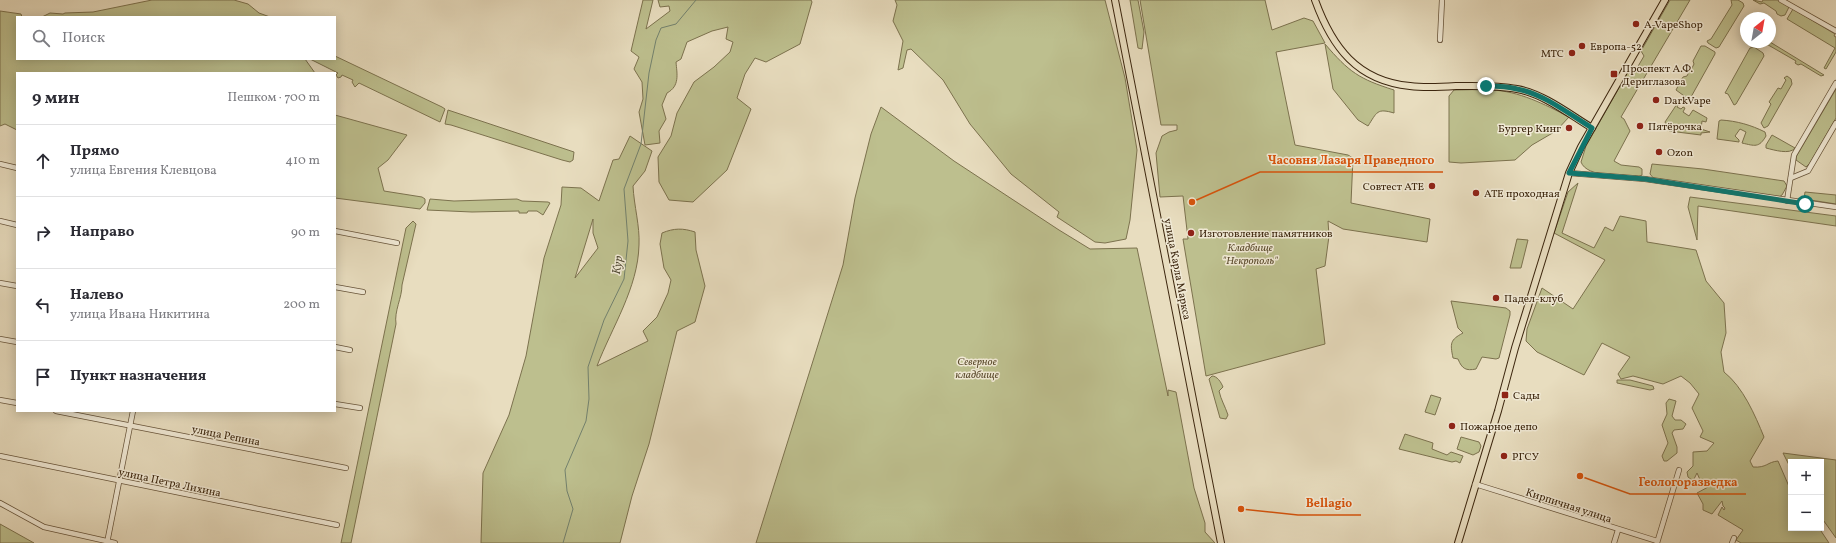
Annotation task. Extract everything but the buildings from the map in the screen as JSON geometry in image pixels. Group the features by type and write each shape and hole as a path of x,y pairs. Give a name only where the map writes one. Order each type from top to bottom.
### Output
{"main road":[{"name":"улица Карла Маркса","path":"1115,0 1221,543"},
{"path":"1315,0 1325,25 1338,48 1355,65 1375,77 1384,81 1411,86 1486,86 1518,89 1544,99 1592,128"},
{"path":"1458,543 1498,411 1517,340 1569,173 1592,128 1665,0"}],"street":[{"path":"1440,40 1442,0"},
{"path":"1781,0 1836,31"},
{"path":"1787,201 1794,155 1836,83"},
{"path":"1791,178 1808,171 1836,123"},
{"path":"0,164 16,168"},
{"path":"1569,173 1645,179 1836,207"},
{"path":"0,221 16,225"},
{"path":"336,230 397,243"},
{"path":"0,283 16,286"},
{"path":"336,287 363,292"},
{"path":"0,338 16,342"},
{"path":"336,347 350,350"},
{"path":"0,400 16,403"},
{"path":"336,404 360,408"},
{"name":"улица Репина","path":"61,412 346,468"},
{"path":"107,542 133,412"},
{"name":"улица Петра Лихина","path":"0,456 337,525"},
{"path":"1657,542 1679,470"},
{"name":"Кирпичная улица","path":"1475,484 1645,540 1657,542"},
{"path":"0,503 44,527 115,543"},
{"path":"1614,543 1618,530"},
{"path":"1732,543 1734,538"}],"green space":[{"path":"152,0 234,0 248,4 259,13 267,16 44,16 50,13 63,14 93,12"},
{"path":"643,0 653,0 646,29 670,11 669,6 660,7 658,0 811,0 812,2 800,44 766,62 755,58 745,74 737,98 751,109 727,170 693,202 669,200 659,182 658,157 671,136 677,113 694,82 714,67 730,52 733,42 726,39 728,27 712,31 687,42 681,59 676,62 676,83 667,93 662,105 666,119 659,131 660,143 645,145 639,112 643,99 642,82 634,69 639,57 631,51"},
{"path":"895,0 1105,0 1125,78 1137,150 1130,220 1126,239 1105,243 1095,242 1057,217 1059,212 1011,174 970,124 943,80 911,49 907,50 903,68 898,70 903,41 893,21 897,5"},
{"path":"1130,0 1138,0 1144,32 1142,49 1138,48"},
{"name":"Кладбище \"Некрополь\"","path":"1140,0 1265,0 1272,30 1304,18 1313,21 1325,43 1276,52 1295,145 1348,155 1353,158 1351,203 1430,219 1427,242 1343,229 1328,221 1329,236 1325,266 1316,269 1325,344 1206,376 1183,239 1188,239 1183,196 1160,197 1156,153 1162,136 1177,130 1177,125 1161,125"},
{"path":"1670,0 1690,0 1621,117 1624,119 1630,131 1614,161 1621,165 1639,167 1642,169 1642,175 1638,177 1615,176 1590,171 1581,162 1586,146 1628,72 1633,75 1644,56 1641,51"},
{"path":"1731,0 1738,0 1743,3 1744,6 1719,47 1716,48 1707,41 1711,39 1732,5"},
{"path":"1753,0 1762,2 1763,0 1778,0 1789,7 1785,15 1781,16 1764,3 1760,4"},
{"path":"1793,9 1835,34 1836,52 1826,69 1824,68 1835,48 1787,19"},
{"path":"0,11 21,14 22,16 16,16 16,60 306,60 314,72 16,72 16,130 5,124 0,126"},
{"path":"1325,44 1348,68 1355,73 1372,82 1394,90 1394,113 1384,111 1378,112 1368,126 1358,120 1333,89"},
{"path":"1701,46 1705,46 1715,52 1715,54 1691,97 1687,98 1676,90 1683,77 1687,76 1689,72 1688,70 1692,68 1694,64 1693,61"},
{"path":"1776,46 1824,75 1821,76 1801,64 1798,65 1795,63 1796,61 1773,48 1776,48"},
{"path":"1750,48 1756,48 1763,53 1764,56 1736,104 1734,105 1728,94 1725,93"},
{"path":"336,56 442,107 445,109 440,122 359,83 355,87 352,82 353,80 342,75 338,78 336,75 338,73 312,60 336,60"},
{"path":"1787,76 1791,79 1792,84 1768,126 1764,128 1761,123 1771,104 1769,102 1778,88 1781,89 1786,80 1784,78"},
{"path":"1836,89 1836,118 1810,163 1806,167 1796,160 1796,157"},
{"path":"1454,90 1486,90 1511,93 1541,103 1569,117 1556,131 1532,145 1515,160 1461,163 1449,162 1449,96"},
{"path":"1677,104 1677,107 1681,109 1683,107 1685,108 1683,112 1689,116 1693,110 1707,118 1706,122 1702,121 1701,129 1710,132 1701,133 1701,135 1669,131 1665,122"},
{"name":"Северное кладбище","path":"881,107 954,161 1090,249 1137,248 1168,396 1168,390 1176,392 1194,488 1205,523 1205,532 1215,543 756,543 843,265 855,198 871,134"},
{"path":"448,110 574,152 573,160 570,162 562,160 445,124"},
{"path":"336,115 407,135 388,160 378,168 384,191 422,197 425,199 425,203 420,209 336,198"},
{"path":"1721,120 1749,125 1765,132 1766,136 1761,143 1756,145 1742,143 1746,132 1740,129 1735,136 1739,142 1717,139 1719,121"},
{"path":"1772,135 1795,148 1786,152 1766,148 1766,145"},
{"path":"630,136 652,151 645,171 633,186 639,238 638,261 634,277 623,307 597,366 648,341 643,331 657,317 668,293 671,280 664,268 660,244 662,233 678,229 695,232 696,250 705,286 695,322 677,331 649,444 632,496 620,543 481,543 483,473 509,415 526,356 544,258 561,205 562,187 581,188 599,201 613,160 619,159","holes":["593,219 593,233 598,248 575,278"]},
{"path":"1652,164 1703,169 1784,181 1787,186 1782,195 1779,197 1655,180 1650,174"},
{"path":"1578,183 1562,233 1594,248 1605,227 1613,231 1620,216 1646,221 1647,242 1696,250 1706,281 1724,303 1726,333 1721,352 1724,372 1743,393 1764,437 1750,461 1753,467 1758,467 1778,461 1788,484 1788,531 1821,531 1829,543 1741,543 1736,540 1743,530 1718,515 1722,507 1724,510 1725,508 1722,501 1712,514 1703,510 1703,504 1697,493 1710,486 1708,480 1701,482 1697,473 1693,481 1688,477 1687,472 1693,466 1693,452 1707,451 1714,443 1700,437 1703,431 1692,408 1699,394 1690,383 1681,376 1663,384 1633,376 1621,379 1618,374 1630,357 1602,343 1584,375 1537,352 1526,341 1527,329 1542,288 1573,309 1605,260 1554,233 1568,192"},
{"path":"1805,192 1836,195 1836,204 1804,199"},
{"path":"1690,197 1836,216 1836,226 1698,206 1697,240 1688,207"},
{"path":"430,199 454,201 517,199 522,201 550,203 543,215 537,211 519,213 519,211 472,212 427,210"},
{"path":"413,221 416,224 397,309 396,324 351,543 341,543 406,228"},
{"path":"1517,239 1528,240 1521,268 1510,268"},
{"path":"1451,301 1506,308 1510,311 1499,358 1482,357 1476,369 1470,370 1463,367 1458,359 1453,358 1451,349 1452,342 1463,333 1458,328"},
{"path":"1212,376 1219,380 1223,387 1219,391 1228,415 1226,419 1220,418 1209,379"},
{"path":"1617,380 1630,380 1653,386 1654,389 1650,390 1617,383"},
{"path":"1431,395 1441,398 1435,415 1425,412"},
{"path":"1669,399 1676,401 1672,416 1675,420 1681,420 1686,424 1683,429 1674,430 1672,433 1677,447 1677,453 1667,461 1664,461 1662,456 1668,443 1662,425 1667,414 1666,403"},
{"path":"1405,434 1433,443 1432,449 1447,455 1451,452 1463,456 1460,463 1399,449"},
{"path":"1461,437 1479,442 1481,446 1479,452 1473,455 1457,449"},
{"path":"1783,453 1836,460 1836,538 1824,521 1824,459 1788,459 1788,463"},
{"path":"0,524 34,543 0,543"}],"waterway":[{"name":"Кур","path":"563,543 573,509 567,491 565,470 586,421 589,399 588,367 604,320 624,279 628,241 624,189 641,144 649,73 656,40 661,28 676,24 696,0"}],"place":[{"name":"A-VapeShop","path":"1636,24"},
{"name":"Европа-52","path":"1582,46"},
{"name":"МТС","path":"1572,53"},
{"name":"Проспект А.Ф. Дериглазова","path":"1614,74"},
{"name":"DarkVape","path":"1656,100"},
{"name":"Пятёрочка","path":"1640,126"},
{"name":"Бургер Кинг","path":"1569,128"},
{"name":"Ozon","path":"1659,152"},
{"name":"Совтест АТЕ","path":"1432,186"},
{"name":"АТЕ проходная","path":"1476,193"},
{"name":"Часовня Лазаря Праведного","path":"1192,202"},
{"name":"Изготовление памятников","path":"1191,233"},
{"name":"Падел-клуб","path":"1496,298"},
{"name":"Сады","path":"1505,395"},
{"name":"Пожарное депо","path":"1452,426"},
{"name":"РГСУ","path":"1504,456"},
{"name":"Геологоразведка","path":"1580,476"},
{"name":"Bellagio","path":"1241,509"}],"route":[{"path":"1486,86 1502,86 1531,93 1544,99 1592,128 1569,173 1645,179 1675,185 1805,204"}]}
